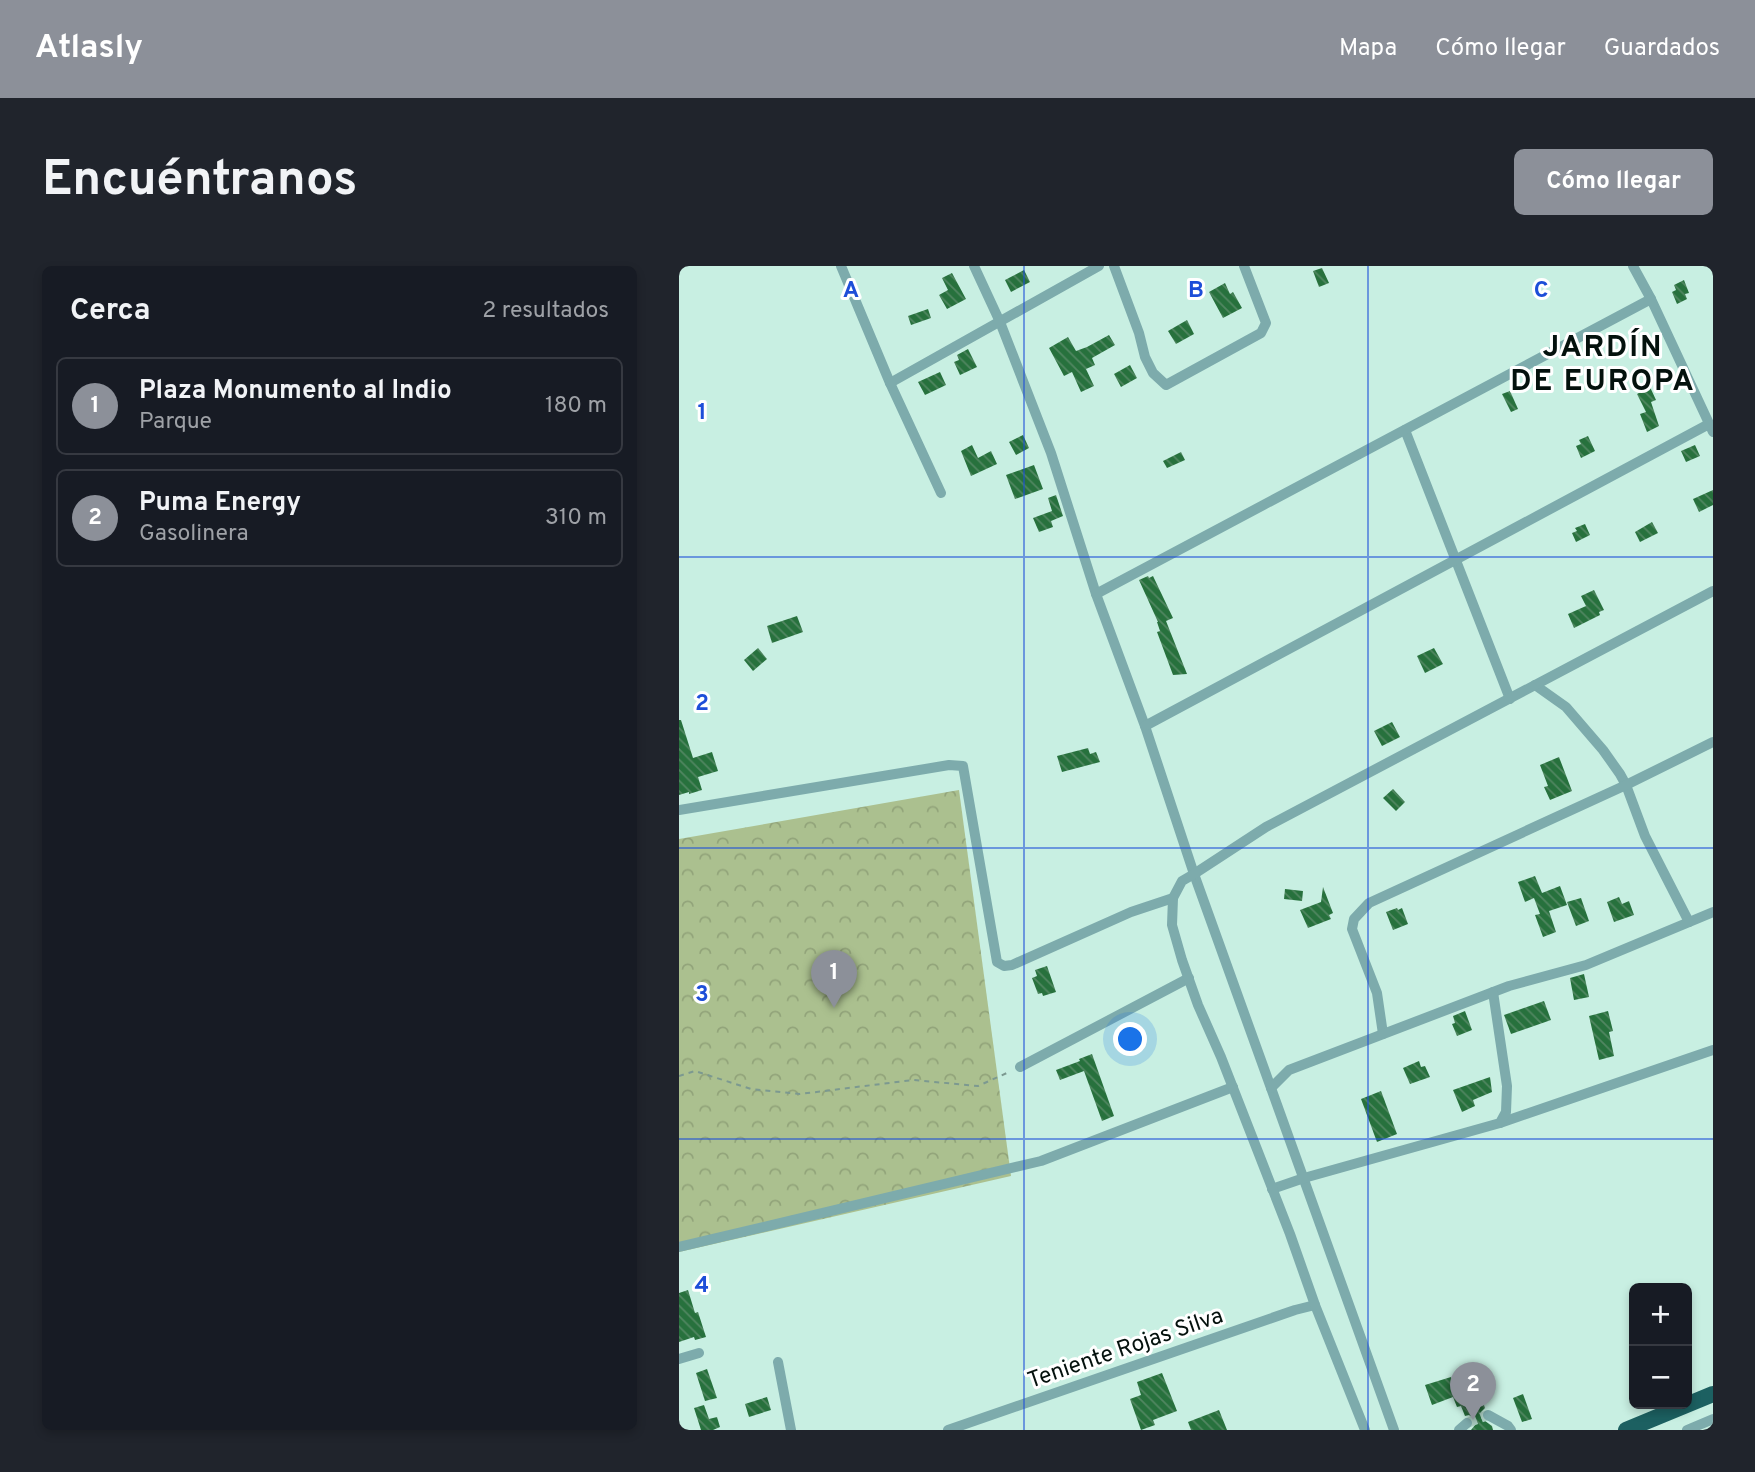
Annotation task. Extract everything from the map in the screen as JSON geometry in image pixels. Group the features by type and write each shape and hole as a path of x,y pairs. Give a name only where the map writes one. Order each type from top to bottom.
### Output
{"highway":[{"path":"1626,1430 1713,1394"}],"street":[{"path":"841,266 890,383 941,493"},
{"path":"974,266 1000,322 1051,453 1096,594 1145,726 1194,874 1394,1430"},
{"path":"890,383 1099,266"},
{"path":"1114,266 1145,357 1153,373 1166,385 1261,333 1266,323 1244,266"},
{"path":"1145,726 1711,428 1633,266"},
{"path":"1096,594 1651,299"},
{"path":"1405,430 1510,699"},
{"path":"1364,1430 1189,978 1172,925 1173,898 1182,881 1266,827 1713,591"},
{"path":"1535,685 1566,707 1603,750 1626,785 1646,836 1689,922"},
{"path":"1383,1034 1377,993 1352,929 1354,919 1369,903 1713,742"},
{"path":"679,810 949,765 963,766 996,962 1004,966 1012,965 1131,912 1173,898"},
{"path":"1271,1088 1289,1070 1493,992 1586,965 1713,912"},
{"path":"1020,1067 1189,978"},
{"path":"1493,992 1507,1086 1506,1112 1500,1123"},
{"path":"1272,1189 1500,1123 1713,1050"},
{"path":"679,1247 1041,1161 1233,1087"},
{"name":"Teniente Rojas Silva","path":"948,1430 1315,1305"},
{"path":"679,1359 699,1353"},
{"path":"778,1362 791,1430"},
{"path":"1488,1415 1511,1430"},
{"path":"986,1418 988,1430"},
{"path":"1687,1430 1713,1419"}],"path":[{"path":"679,1076 695,1071 751,1089 800,1094 913,1080 978,1086 1020,1067"}],"green space":[{"path":"959,790 1011,1176 679,1252 679,839"}],"building":[{"path":"1322,268 1329,283 1319,287 1313,271"},
{"path":"1024,270 1030,282 1011,292 1005,280"},
{"path":"952,273 966,299 947,309 939,295 948,290 942,278"},
{"path":"1684,280 1689,293 1685,294 1687,299 1677,304 1672,292 1676,290 1674,285"},
{"path":"1225,283 1242,308 1223,318 1209,292"},
{"path":"928,309 931,318 911,325 908,316"},
{"path":"1187,320 1194,334 1176,344 1168,331"},
{"path":"1109,335 1115,345 1092,358 1095,365 1086,369 1094,386 1081,392 1072,372 1064,376 1049,348 1068,337 1076,351"},
{"path":"968,349 977,367 960,375 954,362 959,360 957,355"},
{"path":"1130,365 1137,378 1121,387 1114,374"},
{"path":"940,372 946,385 925,395 918,382"},
{"path":"1650,387 1656,400 1651,402 1659,426 1647,432 1640,414 1646,412 1637,394"},
{"path":"1510,391 1518,409 1511,412 1502,394"},
{"path":"1023,435 1029,448 1016,455 1009,442"},
{"path":"1588,436 1595,451 1581,458 1576,446 1581,444 1579,440"},
{"path":"972,445 978,458 991,451 997,464 971,476 961,451"},
{"path":"1695,445 1700,456 1686,462 1681,451"},
{"path":"1181,452 1185,460 1167,468 1163,461"},
{"path":"1034,465 1043,489 1015,499 1006,475"},
{"path":"1713,490 1713,505 1699,512 1693,499"},
{"path":"1056,495 1063,516 1051,521 1053,527 1039,532 1033,518 1052,511 1048,498"},
{"path":"1652,522 1658,533 1640,542 1635,532"},
{"path":"1585,524 1590,535 1576,542 1572,533 1577,531 1575,528"},
{"path":"1153,576 1173,618 1166,621 1187,674 1173,675 1157,632 1160,631 1158,622 1139,580"},
{"path":"1594,590 1604,610 1599,612 1600,615 1574,628 1568,614 1586,606 1581,596"},
{"path":"797,616 803,632 772,643 767,626"},
{"path":"758,648 767,659 753,671 744,660"},
{"path":"1434,648 1443,664 1425,673 1417,656"},
{"path":"679,720 693,758 712,752 718,771 698,777 702,790 679,795"},
{"path":"1392,722 1400,737 1382,746 1374,731"},
{"path":"1088,748 1090,754 1096,752 1100,762 1062,772 1057,756"},
{"path":"1559,757 1572,791 1550,800 1544,787 1548,786 1540,765"},
{"path":"1393,789 1405,802 1396,811 1383,798"},
{"path":"1535,876 1542,893 1560,886 1567,905 1549,911 1556,932 1543,937 1535,915 1540,914 1534,898 1525,902 1518,882"},
{"path":"1323,887 1333,913 1329,915 1331,919 1308,928 1300,910 1321,902"},
{"path":"1285,889 1303,891 1302,901 1284,899"},
{"path":"1619,897 1622,904 1629,901 1634,915 1614,922 1607,902"},
{"path":"1581,898 1589,921 1576,926 1567,902"},
{"path":"1402,908 1408,924 1393,930 1386,912"},
{"path":"1047,966 1056,992 1043,996 1042,993 1038,994 1032,978 1037,976 1035,970"},
{"path":"1584,974 1589,997 1574,1000 1570,978"},
{"path":"1544,1001 1551,1020 1511,1034 1504,1015"},
{"path":"1465,1011 1472,1030 1457,1036 1452,1024 1455,1023 1453,1016"},
{"path":"1608,1011 1613,1031 1609,1032 1614,1056 1599,1060 1589,1016"},
{"path":"1092,1054 1114,1116 1102,1121 1084,1071 1060,1080 1056,1070"},
{"path":"1419,1061 1421,1067 1425,1066 1430,1077 1410,1084 1403,1068"},
{"path":"1490,1077 1492,1092 1473,1100 1475,1106 1462,1112 1453,1090"},
{"path":"1381,1091 1397,1134 1377,1142 1361,1099"},
{"path":"688,1290 706,1337 695,1340 694,1337 679,1342 679,1293"},
{"path":"707,1369 717,1398 705,1401 696,1373"},
{"path":"1162,1373 1177,1411 1153,1420 1155,1425 1141,1430 1130,1399 1141,1395 1137,1382"},
{"path":"1451,1377 1455,1387 1475,1380 1485,1408 1481,1412 1481,1418 1492,1426 1493,1430 1471,1430 1475,1425 1473,1418 1465,1416 1453,1397 1432,1405 1425,1385"},
{"path":"1523,1394 1532,1419 1522,1422 1513,1398"},
{"path":"767,1397 771,1410 749,1417 745,1404"},
{"path":"704,1405 709,1419 717,1417 720,1427 701,1430 694,1408"},
{"path":"1219,1410 1227,1430 1191,1430 1188,1422"}],"tunnel":[{"path":"1467,1423 1488,1415"}],"place":[{"name":"Plaza Monumento al Indio","path":"834,1008"},
{"name":"Puma Energy","path":"1473,1420"}],"district":[{"name":"JARDÍN DE EUROPA","path":"1603,363"}]}
